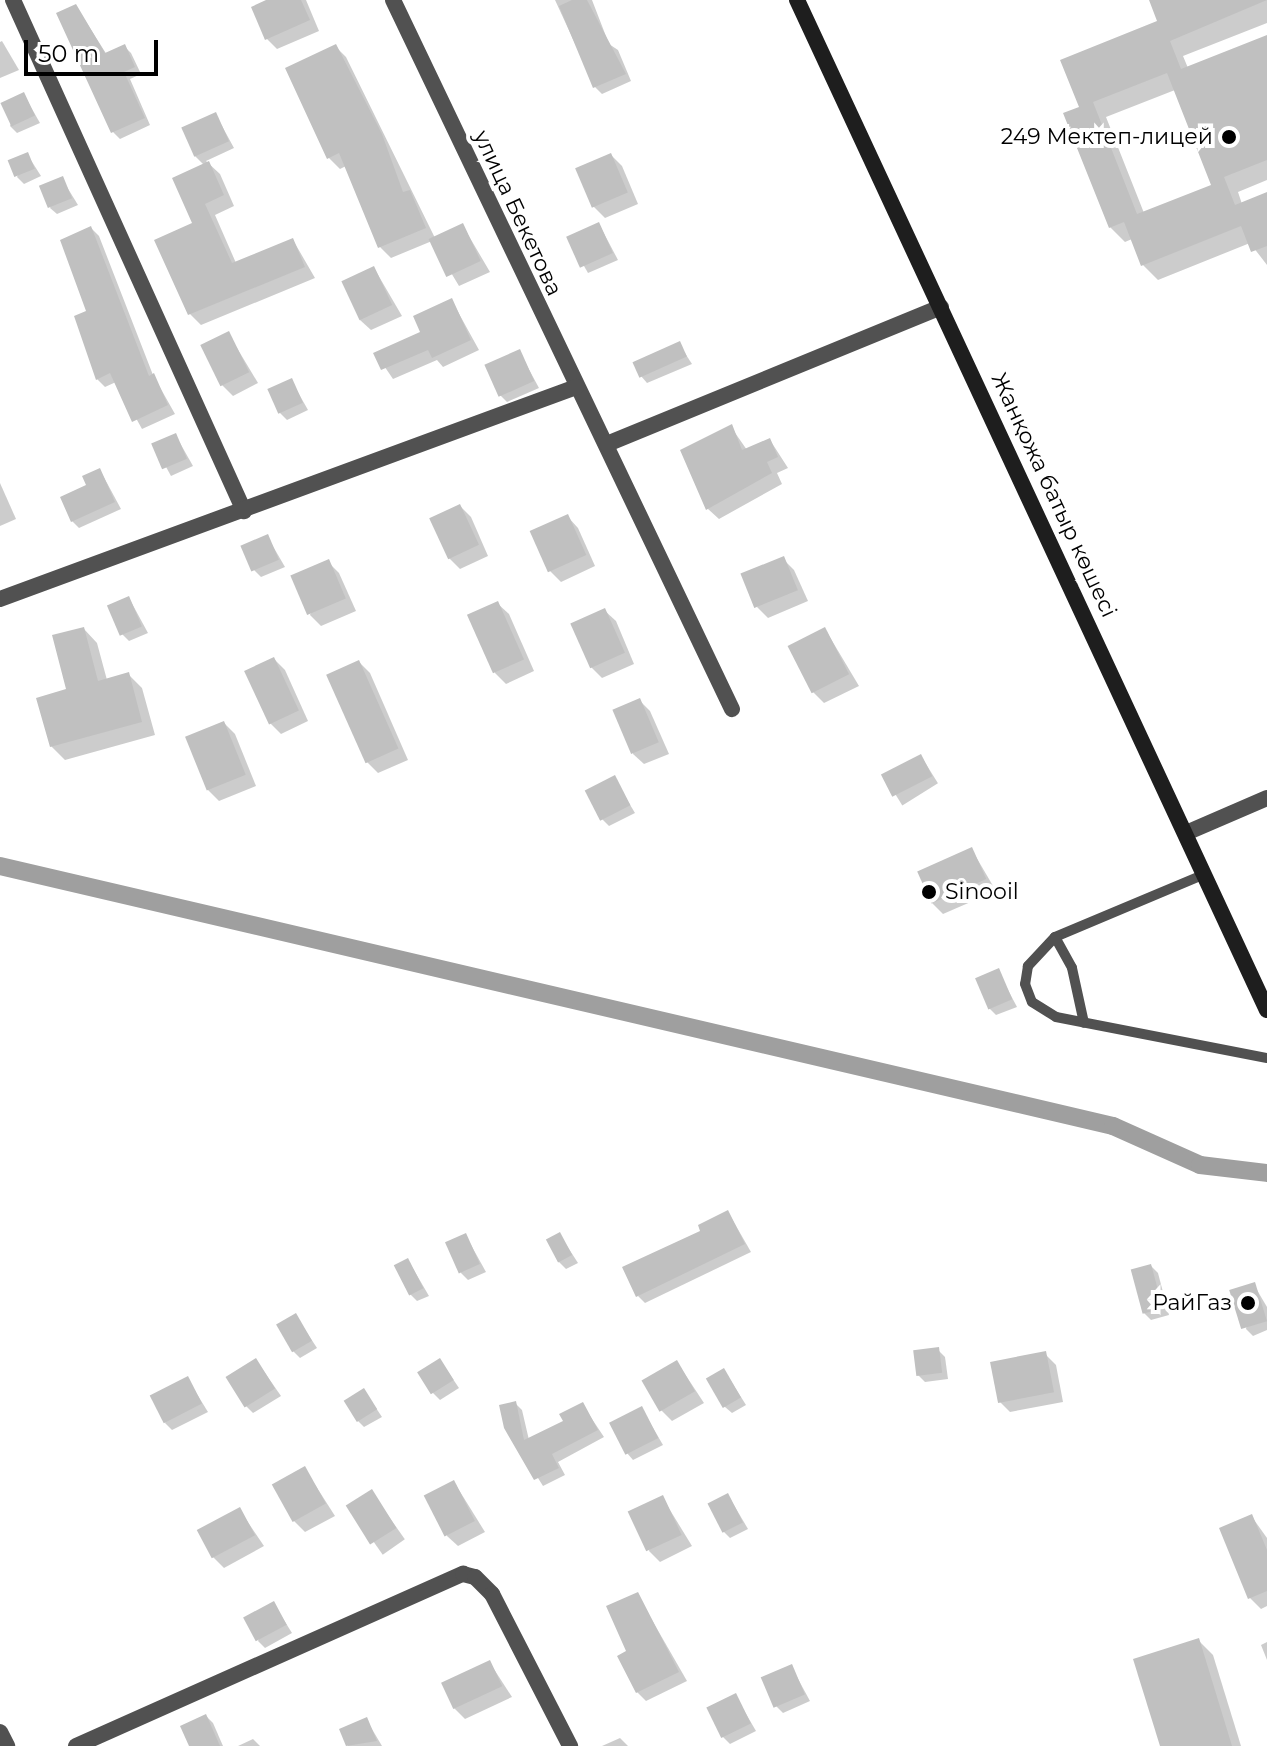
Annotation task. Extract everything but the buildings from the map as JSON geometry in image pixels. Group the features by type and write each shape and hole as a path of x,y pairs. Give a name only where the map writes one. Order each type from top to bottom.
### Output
{"street":[{"path":"13,0 244,511"},
{"name":"улица Бекетова","path":"393,0 732,709"},
{"name":"Жанқожа батыр көшесі","path":"797,0 1267,1010"},
{"path":"607,444 941,307"},
{"path":"0,599 576,387"},
{"path":"1186,833 1267,798"},
{"path":"76,1746 463,1574 475,1577 492,1594 570,1746"},
{"path":"0,1732 7,1746"}],"lane":[{"path":"1205,874 1055,937 1028,966 1025,984 1043,1012 1084,1023 1267,1058"},
{"path":"1055,937 1069,960 1084,1023"}],"waterway":[{"path":"0,866 1113,1126 1200,1165 1267,1173"}],"place":[{"name":"249 Мектеп-лицей","path":"1229,137"},
{"name":"Sinooil","path":"929,892"},
{"name":"РайГаз","path":"1248,1303"}]}
